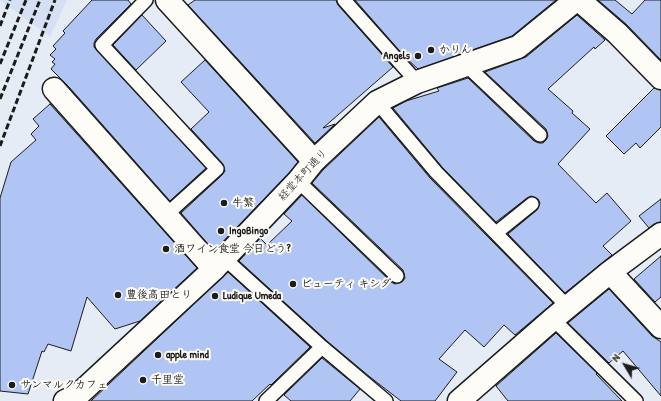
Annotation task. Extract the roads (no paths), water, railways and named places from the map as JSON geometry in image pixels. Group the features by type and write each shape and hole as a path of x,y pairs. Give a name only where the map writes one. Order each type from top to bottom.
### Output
{"street":[{"path":"167,0 314,161"},
{"path":"577,0 617,33 661,78"},
{"name":"経堂本町通り","path":"75,399 219,264 298,181 314,161 377,102 417,82 518,47 577,0"},
{"path":"54,89 166,215 219,264"},
{"path":"458,401 560,312 661,234"},
{"path":"610,272 661,327"}],"lane":[{"path":"146,0 102,45 217,169 166,215"},
{"path":"344,0 417,82"},
{"path":"466,65 540,135"},
{"path":"377,102 436,172 496,233 560,312 636,401"},
{"path":"298,181 397,276"},
{"path":"496,233 532,204"},
{"path":"219,264 386,401"},
{"path":"266,401 322,347"}],"railway":[{"path":"0,26 10,0"},
{"path":"0,64 26,0"},
{"path":"0,99 40,0"},
{"path":"0,146 55,0"}],"place":[{"name":"かりん","path":"431,50"},
{"name":"Angels","path":"418,56"},
{"name":"牛繁","path":"224,203"},
{"name":"IngoBingo","path":"221,231"},
{"name":"酒ワイン食堂 今日どう?","path":"166,249"},
{"name":"ビューティ キシダ","path":"293,284"},
{"name":"豊後高田とり","path":"118,295"},
{"name":"Ludique Umeda","path":"215,296"},
{"name":"apple mind","path":"158,355"},
{"name":"千里堂","path":"143,380"},
{"name":"サンマルクカフェ","path":"12,385"}]}
